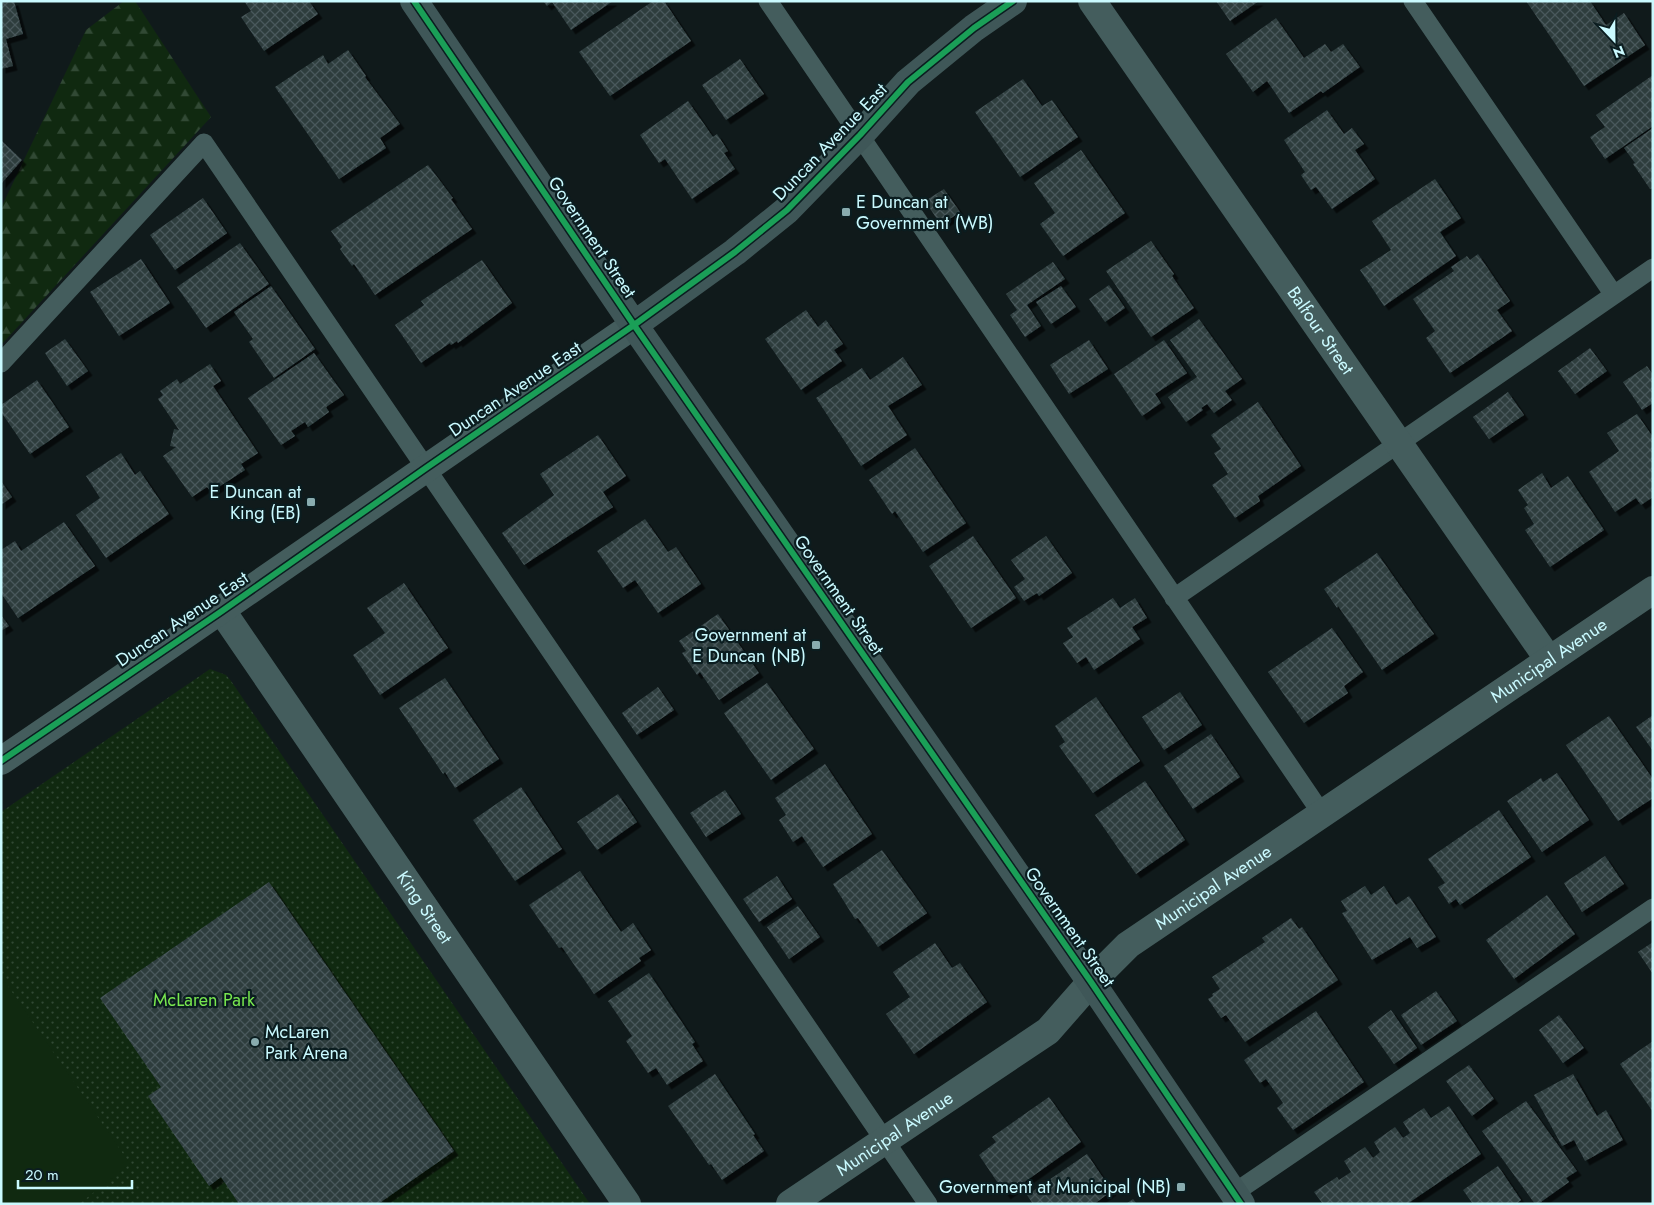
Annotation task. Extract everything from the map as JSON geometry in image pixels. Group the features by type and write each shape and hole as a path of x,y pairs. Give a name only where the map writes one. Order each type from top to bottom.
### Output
{"street":[{"name":"Government Street","path":"414,1 634,326 1238,1198"},
{"name":"Duncan Avenue East","path":"1,760 222,611 426,468 634,326 735,252 787,210 860,135 908,82 974,28 1013,1"},
{"name":"Balfour Street","path":"1092,1 1549,660"},
{"name":"Municipal Avenue","path":"790,1204 1048,1031 1090,982 1128,945 1653,590"},
{"name":"King Street","path":"222,611 627,1204"}],"lane":[{"path":"768,1 1322,814"},
{"path":"1413,1 1614,295"},
{"path":"1,363 204,143 928,1204"},
{"path":"1174,598 1653,268"},
{"path":"1238,1198 1653,908"}],"green space":[{"path":"124,1 135,1 211,117 1,345 1,208 86,30"},
{"name":"McLaren Park","path":"210,669 226,675 231,681 590,1204 1,1204 1,812"},
{"path":"1,976 130,1164 79,1204 1,1204"}],"building":[{"path":"14,1 23,34 6,39 13,66 1,69 1,3"},
{"path":"244,1 309,1 318,14 264,51 241,17 251,11"},
{"path":"543,1 613,1 571,30 552,2 547,6"},
{"path":"653,1 664,1 691,41 610,96 579,52"},
{"path":"1216,1 1259,1 1230,21"},
{"path":"1526,1 1590,1 1606,25 1624,13 1645,45 1584,86"},
{"path":"1276,18 1304,58 1325,44 1331,52 1343,44 1360,67 1323,93 1321,91 1289,113 1267,81 1253,92 1226,54"},
{"path":"348,50 365,77 400,124 380,138 386,148 339,179 275,87 323,55 328,64"},
{"path":"740,59 764,94 726,120 702,85"},
{"path":"1653,75 1653,126 1605,159 1590,137 1605,127 1596,115"},
{"path":"1023,79 1042,106 1052,100 1078,137 1020,177 975,112"},
{"path":"688,101 713,137 717,134 728,151 724,153 735,169 692,199 665,159 659,163 640,135"},
{"path":"1327,110 1344,134 1352,128 1364,144 1355,150 1375,179 1332,209 1316,187 1311,190 1301,175 1305,172 1284,140"},
{"path":"1653,128 1653,188 1650,189 1624,148"},
{"path":"1,140 22,160 1,184"},
{"path":"1081,150 1125,213 1063,256 1040,224 1055,213 1034,183"},
{"path":"428,165 453,198 451,199 472,229 375,295 354,264 352,266 340,249 342,247 331,231"},
{"path":"1435,179 1461,218 1440,232 1456,256 1384,306 1360,270 1391,250 1372,221"},
{"path":"944,189 960,212 941,225 925,201"},
{"path":"203,198 227,233 175,270 150,235"},
{"path":"1151,241 1174,274 1172,276 1194,308 1151,337 1106,271"},
{"path":"240,243 269,284 206,328 177,287"},
{"path":"1478,254 1510,301 1497,310 1512,331 1450,373 1426,338 1435,331 1413,299 1454,271 1451,267 1467,256 1470,260"},
{"path":"141,259 170,303 119,336 90,292"},
{"path":"482,260 512,303 458,343 457,341 451,345 450,343 421,363 395,325 424,305 421,301"},
{"path":"1053,262 1065,279 1027,305 1041,326 1025,337 1010,315 1017,310 1006,294"},
{"path":"1109,285 1125,308 1105,322 1089,299"},
{"path":"271,286 315,349 274,378 249,342 253,339 234,312"},
{"path":"1061,286 1076,307 1051,324 1036,302"},
{"path":"806,310 818,327 826,320 843,344 834,350 842,361 801,390 765,339"},
{"path":"1199,319 1242,379 1225,391 1232,400 1214,413 1207,404 1201,408 1203,410 1186,422 1168,397 1197,377 1170,340"},
{"path":"65,339 88,371 67,386 45,353"},
{"path":"1089,340 1108,369 1069,394 1050,365"},
{"path":"1164,340 1187,373 1155,394 1161,403 1142,416 1114,374"},
{"path":"1590,348 1607,371 1575,394 1558,371"},
{"path":"314,353 344,395 326,407 329,412 308,427 305,422 291,431 295,436 281,445 248,398"},
{"path":"903,357 922,385 888,406 907,435 861,466 816,398 862,368 870,380"},
{"path":"210,364 221,381 213,386 258,453 241,464 245,470 211,492 207,487 192,497 163,456 176,447 170,446 174,429 179,430 158,399 163,395 160,391 177,379 180,384"},
{"path":"1647,366 1653,375 1653,403 1642,410 1623,382"},
{"path":"37,380 69,427 30,454 1,412 1,405"},
{"path":"1508,392 1524,415 1489,439 1473,417"},
{"path":"1258,402 1301,466 1258,496 1260,501 1235,518 1212,485 1228,474 1214,453 1221,449 1211,435"},
{"path":"1637,414 1653,437 1653,497 1641,505 1636,498 1615,512 1589,472 1619,451 1607,433"},
{"path":"598,435 626,476 603,492 613,507 524,565 502,533 554,495 540,474"},
{"path":"915,448 966,523 923,552 895,511 892,514 869,480"},
{"path":"121,453 135,475 140,471 169,514 106,558 76,515 100,498 86,476"},
{"path":"1542,473 1551,488 1568,476 1604,530 1550,567 1525,530 1534,524 1524,508 1528,505 1518,490"},
{"path":"1,481 12,497 1,505"},
{"path":"645,519 668,552 676,547 701,584 658,613 635,580 623,588 597,551"},
{"path":"64,522 95,566 18,618 1,593 1,550 15,541 21,551"},
{"path":"973,536 1016,598 971,628 929,566"},
{"path":"1046,536 1072,573 1039,596 1037,593 1024,601 1014,587 1025,579 1011,560"},
{"path":"1377,553 1434,634 1382,670 1324,589"},
{"path":"404,583 448,648 380,695 353,655 385,633 367,608"},
{"path":"1113,598 1120,608 1135,598 1147,618 1132,627 1140,639 1094,670 1086,657 1077,663 1063,643 1073,637 1067,628"},
{"path":"718,614 759,673 719,700 700,672 697,675 682,653 686,651 679,641"},
{"path":"1,615 9,626 1,631"},
{"path":"1332,628 1363,672 1344,686 1348,693 1304,723 1268,672"},
{"path":"445,678 499,759 455,788 445,772 443,774 399,708"},
{"path":"767,683 814,749 771,780 724,713"},
{"path":"658,687 674,710 637,735 622,713"},
{"path":"1180,692 1202,725 1164,750 1142,717"},
{"path":"1096,697 1140,761 1093,793 1059,746 1065,742 1055,726"},
{"path":"1653,715 1653,751 1636,727"},
{"path":"1609,716 1653,779 1653,798 1618,821 1566,745"},
{"path":"1211,734 1240,777 1193,809 1164,766"},
{"path":"825,764 872,834 823,867 802,836 793,842 779,820 786,815 775,798"},
{"path":"1557,773 1589,820 1542,852 1507,801 1541,778 1543,782"},
{"path":"1145,781 1185,840 1136,874 1095,815"},
{"path":"521,787 562,849 515,881 473,820"},
{"path":"725,790 741,814 706,837 690,813"},
{"path":"618,794 637,822 597,850 577,822"},
{"path":"1499,810 1531,857 1460,905 1456,899 1449,904 1438,887 1445,883 1428,859"},
{"path":"882,850 927,913 878,947 858,918 855,919 833,884"},
{"path":"1605,856 1624,884 1582,912 1564,883"},
{"path":"580,871 621,932 633,923 651,950 639,958 641,961 594,994 562,947 559,948 529,905"},
{"path":"777,876 792,899 759,922 743,899"},
{"name":"McLaren Park Arena","path":"269,882 454,1151 378,1204 239,1204 221,1177 209,1186 148,1096 161,1087 100,998"},
{"path":"1365,886 1371,895 1384,886 1396,905 1409,896 1436,937 1417,948 1410,937 1372,960 1342,913 1347,911 1341,901"},
{"path":"1547,895 1575,934 1514,979 1486,940"},
{"path":"798,906 820,937 789,959 767,927"},
{"path":"1291,918 1299,929 1302,927 1338,980 1245,1042 1226,1015 1221,1018 1208,999 1220,989 1212,977 1265,942 1262,938"},
{"path":"1653,942 1653,974 1638,952"},
{"path":"935,943 952,968 960,963 987,1002 914,1054 886,1014 910,997 893,972"},
{"path":"649,973 695,1042 692,1044 703,1061 667,1085 656,1068 648,1073 626,1041 632,1036 608,1001"},
{"path":"1436,991 1457,1021 1421,1045 1401,1015"},
{"path":"1391,1010 1417,1048 1394,1064 1368,1027"},
{"path":"1316,1011 1364,1082 1293,1130 1277,1108 1283,1103 1266,1079 1260,1083 1244,1060"},
{"path":"1559,1015 1584,1048 1563,1063 1539,1030"},
{"path":"1653,1041 1653,1112 1620,1064"},
{"path":"1469,1065 1494,1099 1472,1116 1446,1081"},
{"path":"715,1074 755,1134 753,1135 764,1151 722,1180 711,1164 709,1165 668,1106"},
{"path":"1573,1074 1597,1116 1606,1110 1623,1140 1585,1161 1574,1140 1562,1146 1534,1095"},
{"path":"1049,1097 1081,1142 1006,1195 979,1155 996,1142 992,1137"},
{"path":"1526,1101 1577,1171 1566,1178 1569,1182 1538,1204 1535,1204 1482,1131"},
{"path":"1449,1106 1481,1154 1407,1204 1323,1204 1314,1192 1337,1177 1339,1180 1351,1172 1344,1161 1365,1147 1373,1158 1380,1152 1374,1142 1395,1127 1403,1138 1410,1133 1403,1122 1424,1108 1431,1118"},
{"path":"1087,1154 1112,1191 1094,1204 1033,1204 1027,1195"},
{"path":"1498,1166 1521,1200 1516,1204 1473,1204 1463,1190"},
{"path":"1133,1199 1137,1204 1126,1204"}],"cycle path":[{"path":"414,1 634,325 1091,982 1241,1204"},
{"path":"1,761 222,611 634,325 735,252 787,210 860,135 908,82 974,28 1013,1"}],"place":[{"name":"E Duncan at Government (WB)","path":"846,212"},
{"name":"E Duncan at King (EB)","path":"311,502"},
{"name":"Government at E Duncan (NB)","path":"816,645"},
{"name":"McLaren Park Arena","path":"255,1042"},
{"name":"Government at Municipal (NB)","path":"1181,1187"}]}
